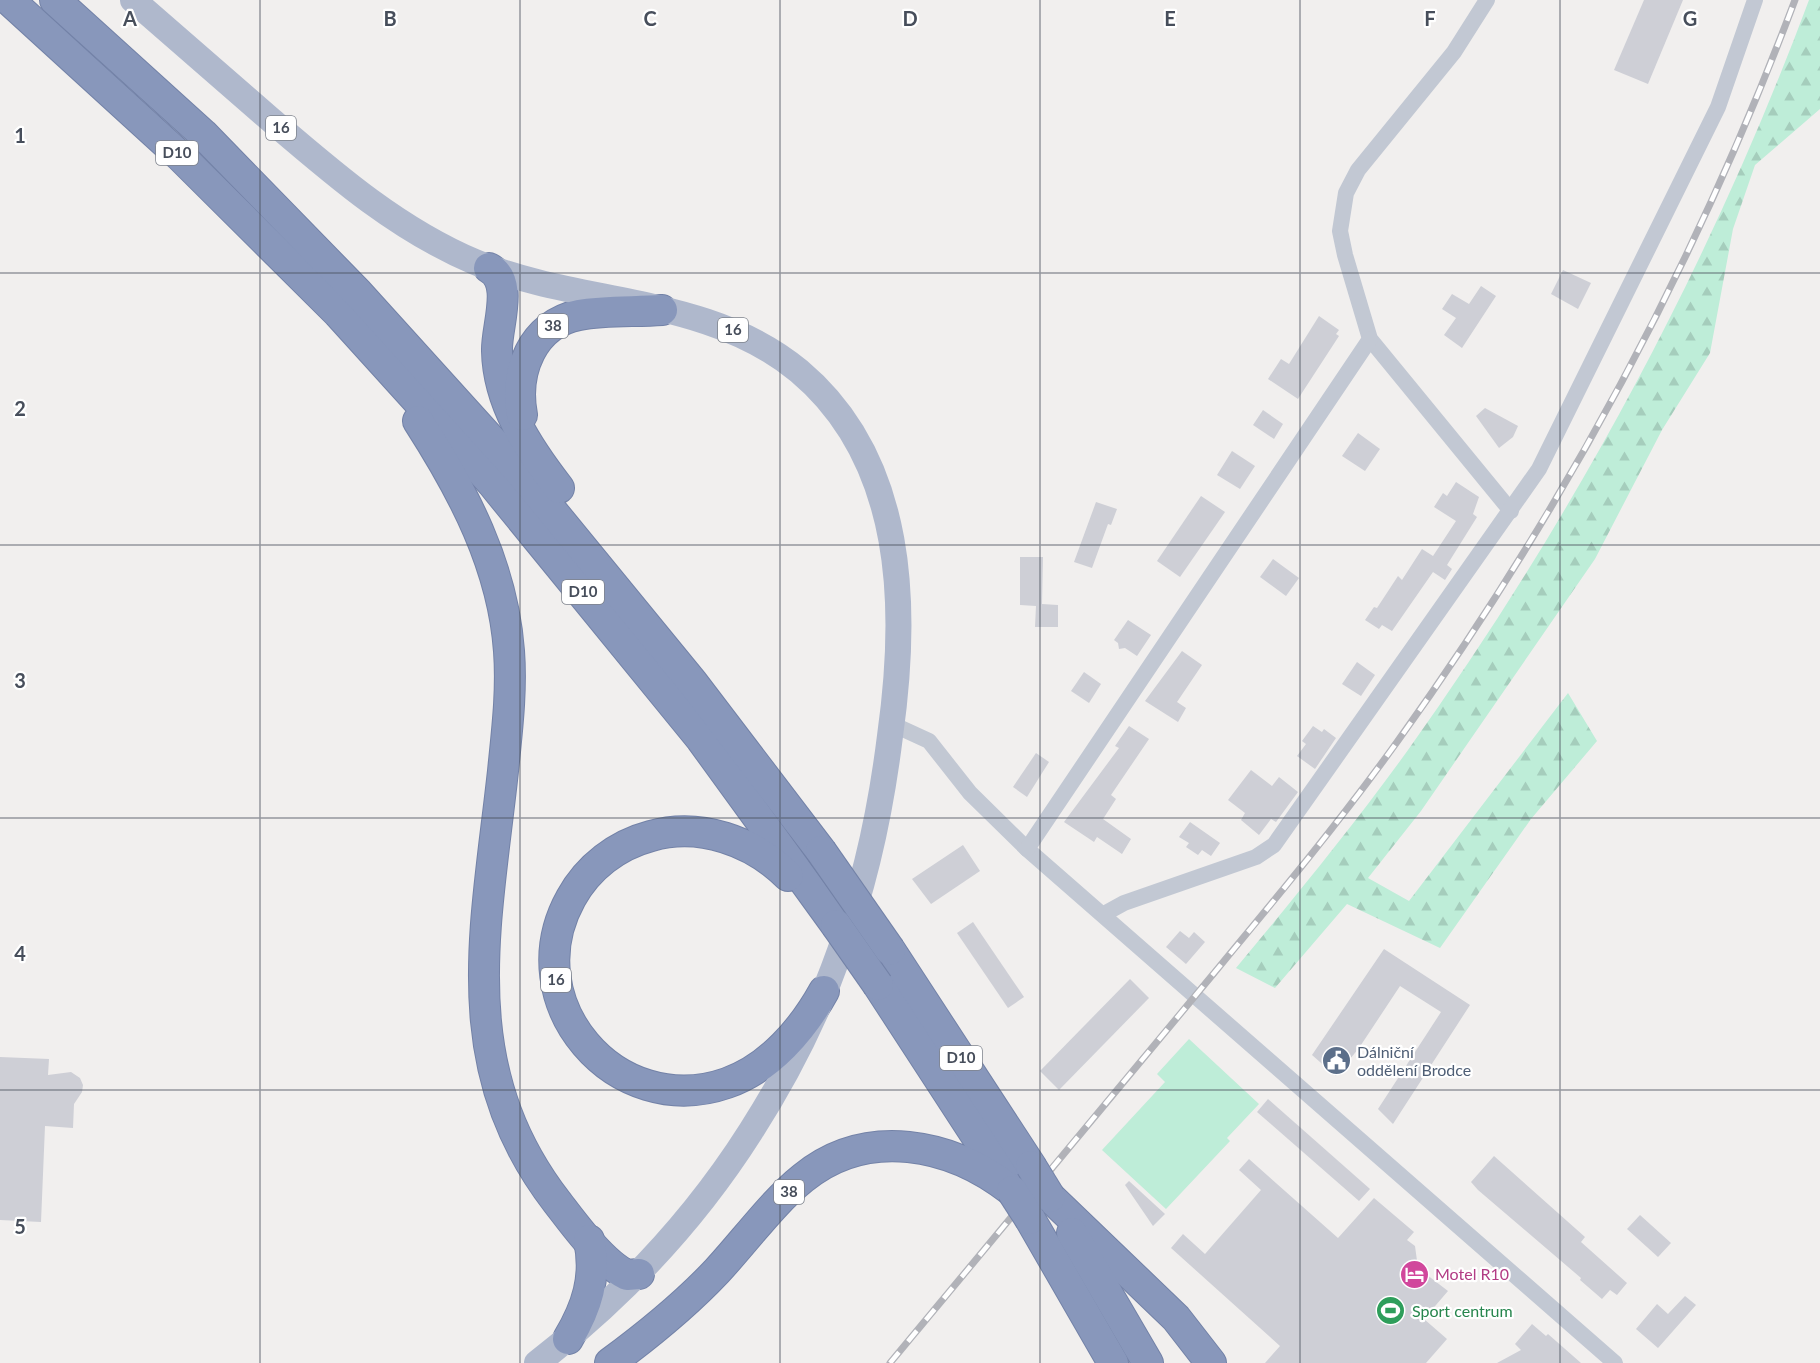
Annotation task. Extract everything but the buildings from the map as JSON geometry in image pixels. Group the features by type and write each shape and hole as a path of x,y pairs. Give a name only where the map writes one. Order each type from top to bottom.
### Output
{"highway":[{"name":"D10","path":"9,0 180,156 338,313 492,483 597,608 701,739 878,985 1030,1219 1113,1363"},
{"name":"D10","path":"55,0 203,134 358,293 521,473 693,683 821,851 890,950 1031,1166 1148,1363"},
{"path":"489,268 497,273 502,283 497,351 504,391 518,429 541,465 626,576 693,683"},
{"name":"38","path":"541,465 527,435 519,400 525,363 540,336 559,322 580,315 662,310"},
{"path":"338,313 401,395 448,471 483,539 501,594 510,677 483,962 483,1001 488,1048 504,1108 530,1165 589,1240 618,1270 627,1275 639,1274"},
{"name":"16","path":"808,890 770,860 731,839 682,832 653,835 635,841 602,860 576,888 567,905 556,941 556,980 560,998 571,1024 588,1048 601,1061 638,1082 680,1091 713,1087 730,1082 765,1062 793,1036 824,991"},
{"name":"38","path":"610,1363 671,1314 715,1273 802,1178 831,1159 862,1148 911,1146 967,1162 1012,1191"},
{"path":"1050,1197 1176,1318 1211,1363"},
{"path":"568,1339 590,1290 593,1264 589,1240"}],"main road":[{"name":"16","path":"133,0 356,191 411,230 489,268 526,279 718,324 771,350 833,404 867,459 885,510 895,560 899,613 898,659 882,800 868,860 841,950 824,991"},
{"path":"537,1363 604,1309 639,1274 719,1179 752,1129 804,1036 824,991"}],"street":[{"path":"1487,0 1454,52 1358,171 1346,194 1340,218 1342,243 1370,339 1511,512"},
{"path":"1104,914 1124,903 1256,857 1274,845 1511,512 1539,469 1718,107 1755,0"},
{"path":"1027,849 1370,339"},
{"path":"892,724 929,741 970,793 1027,849 1615,1363"}],"green space":[{"path":"1809,0 1820,0 1820,109 1755,165 1733,229 1710,353 1662,430 1595,559 1421,811 1368,878 1409,901 1568,693 1597,741 1531,819 1440,948 1347,904 1275,988 1236,968 1302,888 1408,750 1469,662 1581,481 1633,388 1728,197"},
{"path":"1189,1039 1259,1104 1227,1138 1230,1141 1166,1209 1102,1150 1165,1082 1157,1074"}],"railway":[{"path":"890,1363 1317,848 1371,778 1457,655 1569,476 1669,290 1714,195 1795,0"}],"place":[{"name":"Dálniční oddělení Brodce","path":"1336,1061"},
{"name":"Motel R10","path":"1414,1274"},
{"name":"Sport centrum","path":"1391,1311"}]}
